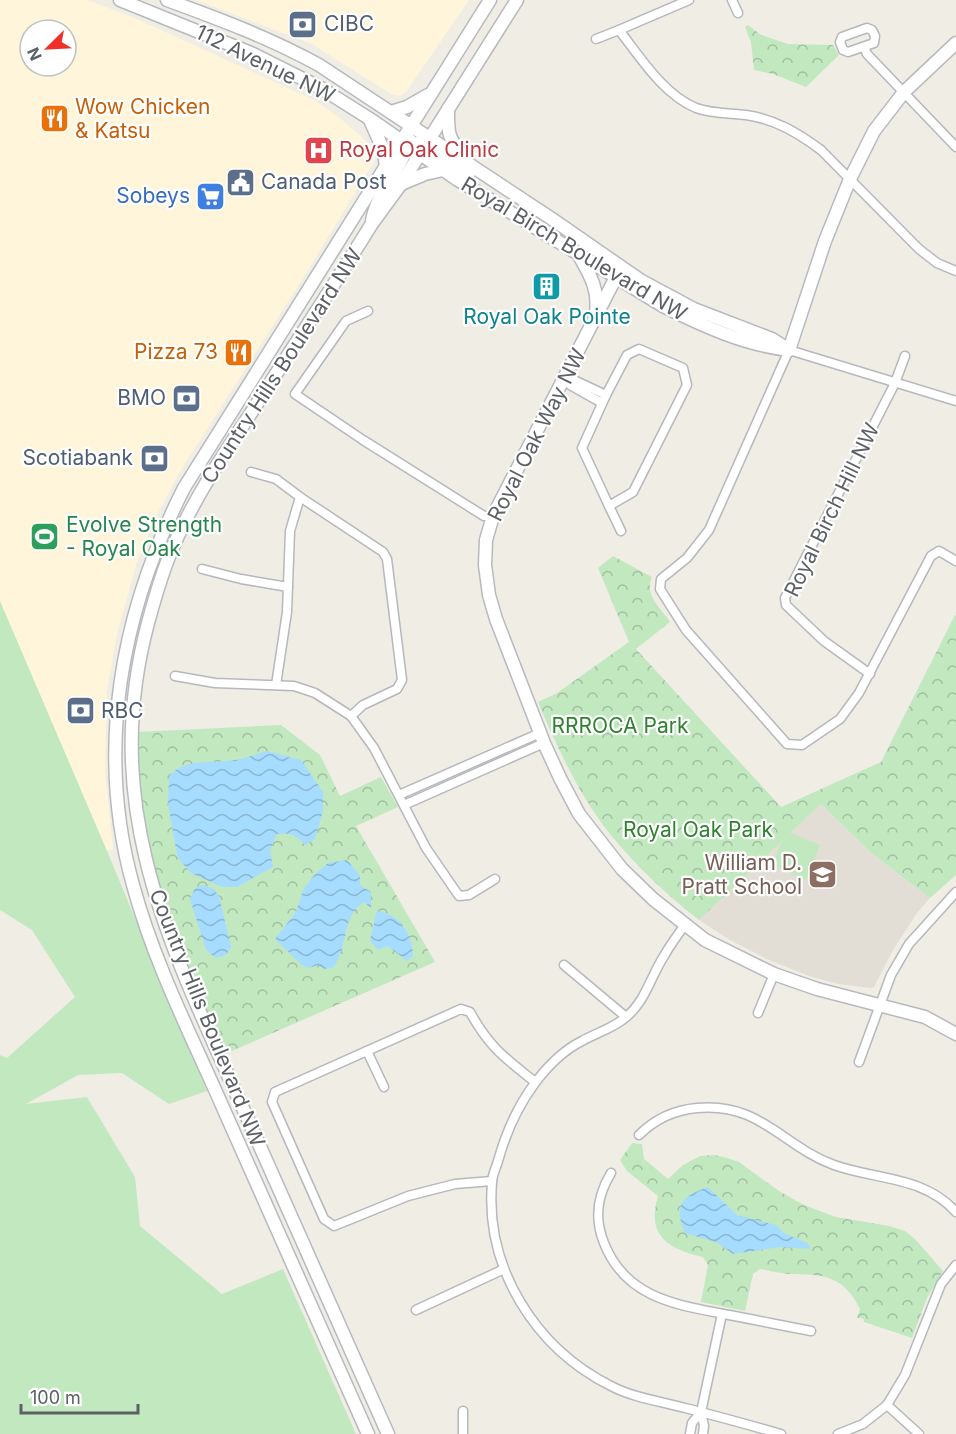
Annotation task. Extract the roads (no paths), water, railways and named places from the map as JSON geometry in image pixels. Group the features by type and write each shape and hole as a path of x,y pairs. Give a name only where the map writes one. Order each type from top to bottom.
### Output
{"main road":[{"name":"112 Avenue NW","path":"120,0 268,61 321,87 407,142"},
{"name":"112 Avenue NW","path":"167,0 294,51 411,125"},
{"name":"Country Hills Boulevard NW","path":"368,1434 176,1000 132,885 119,822 115,753 120,677 127,641 146,573 184,488 386,165 407,142 411,125 490,0"},
{"name":"Country Hills Boulevard NW","path":"388,1434 169,938 143,853 133,789 131,761 134,683 158,587 172,549 190,511 217,464 371,225 401,184 517,0"},
{"path":"789,350 825,241 850,179 874,131 904,93 956,43"},
{"path":"392,112 412,105 432,93"},
{"path":"448,109 448,131 453,144 479,171"},
{"path":"370,119 383,149 386,165"},
{"name":"Royal Birch Boulevard NW","path":"411,125 443,170 615,279 696,322 770,348 789,350"},
{"path":"371,225 374,207 404,157 407,142"},
{"name":"Royal Birch Boulevard NW","path":"407,142 424,146 479,171 650,286 694,309 772,339 789,350"},
{"path":"424,146 476,177 491,179"},
{"path":"401,184 443,170"},
{"path":"579,256 594,283 597,299 595,319"},
{"name":"Royal Oak Way NW","path":"615,279 509,483 493,516 486,540 485,565 489,595 496,620 560,778 579,814 621,869 684,926 705,940 774,974 817,989 925,1017 956,1034"}],"street":[{"path":"596,39 689,0"},
{"path":"732,0 738,14"},
{"path":"619,30 672,93 695,107 721,115 747,115 779,124 803,136 821,150 919,249 938,263 956,271"},
{"path":"864,47 867,54 956,147"},
{"path":"368,311 346,321 295,394 484,516 493,516"},
{"path":"609,506 633,492 687,385 683,368 639,349 627,355 582,448 609,506 621,531"},
{"path":"789,350 709,530 687,558 661,579 660,589 686,630 787,744 802,745 840,719 859,693 931,556 939,551 956,561"},
{"name":"Royal Birch Boulevard NW","path":"789,350 956,401"},
{"path":"895,383 905,356"},
{"path":"565,379 574,380 604,399"},
{"name":"Royal Birch Hill NW","path":"870,674 824,641 786,605 785,598 895,383"},
{"path":"251,472 276,479 383,552 387,559 402,680 397,689 363,705 351,716"},
{"path":"276,685 287,612 290,531 300,497"},
{"path":"202,569 288,587"},
{"path":"175,676 215,683 294,686 315,693 351,716 374,748 426,848 459,896 469,895 495,879"},
{"path":"399,795 542,738"},
{"path":"404,805 542,738"},
{"path":"859,1062 891,975 909,944 956,892"},
{"path":"684,926 663,956 643,997 626,1017 579,1042 554,1062 536,1082 515,1114 503,1141 492,1181 493,1224 504,1269 519,1302 538,1329 558,1351 583,1370 612,1387 639,1397 781,1434"},
{"path":"564,965 626,1017"},
{"path":"758,1013 774,974"},
{"path":"492,1181 454,1184 408,1196 334,1226 324,1219 272,1102 274,1092 461,1009 470,1012 480,1032 496,1051 536,1082"},
{"path":"367,1051 384,1087"},
{"path":"639,1135 657,1120 687,1109 726,1108 743,1112 780,1132 812,1155 834,1165 921,1186 949,1204 956,1212"},
{"path":"611,1173 599,1196 597,1212 599,1230 609,1254 627,1277 649,1294 681,1306 811,1331"},
{"path":"838,1434 863,1424 887,1405 905,1375 941,1284 956,1265"},
{"path":"416,1310 504,1269"},
{"path":"703,1434 701,1412 722,1314"},
{"path":"887,1405 919,1434"},
{"path":"463,1411 463,1434"},
{"path":"690,1434 692,1423 701,1412"}],"water":[{"path":"267,751 301,760 323,792 323,811 315,839 305,845 293,835 277,834 270,850 273,867 237,887 222,887 191,873 178,858 168,803 169,776 184,766 200,762 236,760"},
{"path":"347,860 360,875 360,885 371,892 371,908 364,902 354,911 334,967 324,969 318,965 309,968 302,965 275,939 296,912 303,890 315,874 328,863"},
{"path":"204,885 214,889 219,896 231,947 226,955 216,958 206,950 190,899 195,888"},
{"path":"377,911 392,916 403,926 410,940 413,956 407,961 388,946 378,950 370,940"},
{"path":"708,1187 737,1215 776,1225 784,1233 809,1244 810,1249 780,1247 733,1254 718,1243 685,1233 680,1216 682,1203 692,1194"}],"place":[{"name":"CIBC","path":"303,24"},
{"name":"Wow Chicken & Katsu","path":"54,119"},
{"name":"Royal Oak Clinic","path":"318,150"},
{"name":"Canada Post","path":"240,182"},
{"name":"Sobeys","path":"211,196"},
{"name":"Royal Oak Pointe","path":"547,286"},
{"name":"Pizza 73","path":"239,352"},
{"name":"BMO","path":"187,398"},
{"name":"Scotiabank","path":"154,458"},
{"name":"Evolve Strength - Royal Oak","path":"45,537"},
{"name":"RBC","path":"80,711"},
{"name":"William D. Pratt School","path":"823,875"}],"park label":[{"name":"RRROCA Park","path":"620,726"},
{"name":"Royal Oak Park","path":"698,830"}]}
